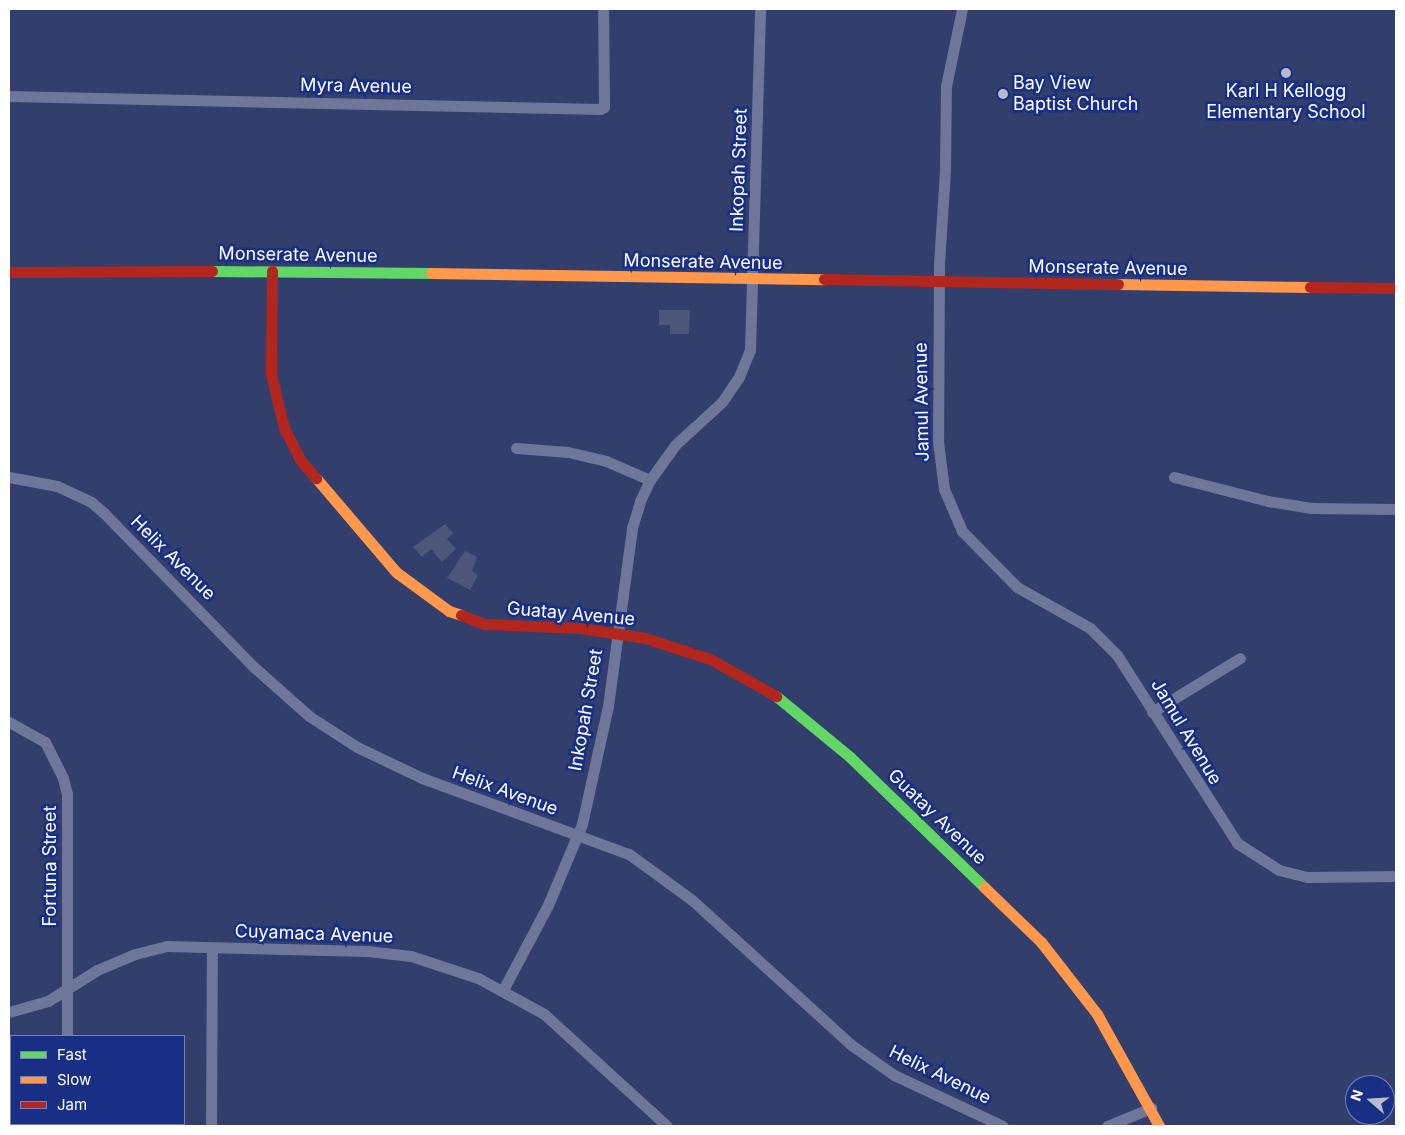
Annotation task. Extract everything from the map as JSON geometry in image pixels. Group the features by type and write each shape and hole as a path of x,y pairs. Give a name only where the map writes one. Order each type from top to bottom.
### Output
{"street":[{"name":"Myra Avenue","path":"9,96 600,109 604,107 603,9"},
{"name":"Inkopah Street","path":"503,990 548,905 577,836 608,706 632,528 650,480 676,444 712,414 739,377 750,350 760,9"},
{"name":"Jamul Avenue","path":"962,9 946,86 939,283 938,453 944,489 962,531 1017,587 1090,628 1117,655 1143,692 1152,712 1212,808 1244,849 1279,870 1307,877 1396,876"},
{"name":"Monserate Avenue","path":"9,272 272,271 939,283 1396,288"},
{"name":"Guatay Avenue","path":"272,271 271,374 284,428 301,461 396,572 450,611 486,624 617,632 645,638 710,659 743,676 786,703 850,757 1041,942 1097,1014 1151,1108 1159,1126"},
{"path":"516,448 568,452 606,461 650,480"},
{"name":"Helix Avenue","path":"9,477 57,486 98,508 254,668 309,716 357,747 444,788 628,854 651,867 698,905 850,1044 894,1075 1003,1126"},
{"path":"1174,477 1268,501 1311,508 1396,509"},
{"path":"1152,712 1240,658"},
{"name":"Fortuna Street","path":"9,722 45,742 63,778 67,794 67,1035"},
{"name":"Cuyamaca Avenue","path":"9,1012 48,1001 67,991 97,970 135,954 166,946 367,951 410,956 452,968 503,990 544,1014 667,1126"},
{"path":"211,1126 212,948"},
{"path":"1107,1126 1151,1108"}],"building":[{"path":"659,310 690,310 689,334 670,334 670,325 659,325"},
{"path":"445,524 453,533 447,539 456,549 442,562 431,549 422,557 413,547"},
{"path":"465,551 477,557 472,571 478,575 470,590 447,578"}],"traffic: fast":[{"path":"212,271 431,273"},
{"path":"776,696 850,757 984,887"}],"traffic: slow":[{"path":"431,273 824,279"},
{"path":"1118,284 1310,287"},
{"path":"316,478 396,572 449,611 461,615"},
{"path":"984,887 1041,942 1097,1014 1159,1126"}],"traffic: jam":[{"path":"9,272 212,271"},
{"path":"272,271 271,374 284,428 301,461 316,478"},
{"path":"824,279 1118,284"},
{"path":"1310,287 1396,288"},
{"path":"461,615 485,624 580,628 645,638 710,659 776,696"}],"place":[{"name":"Karl H Kellogg Elementary School","path":"1286,73"},
{"name":"Bay View Baptist Church","path":"1003,94"}]}
